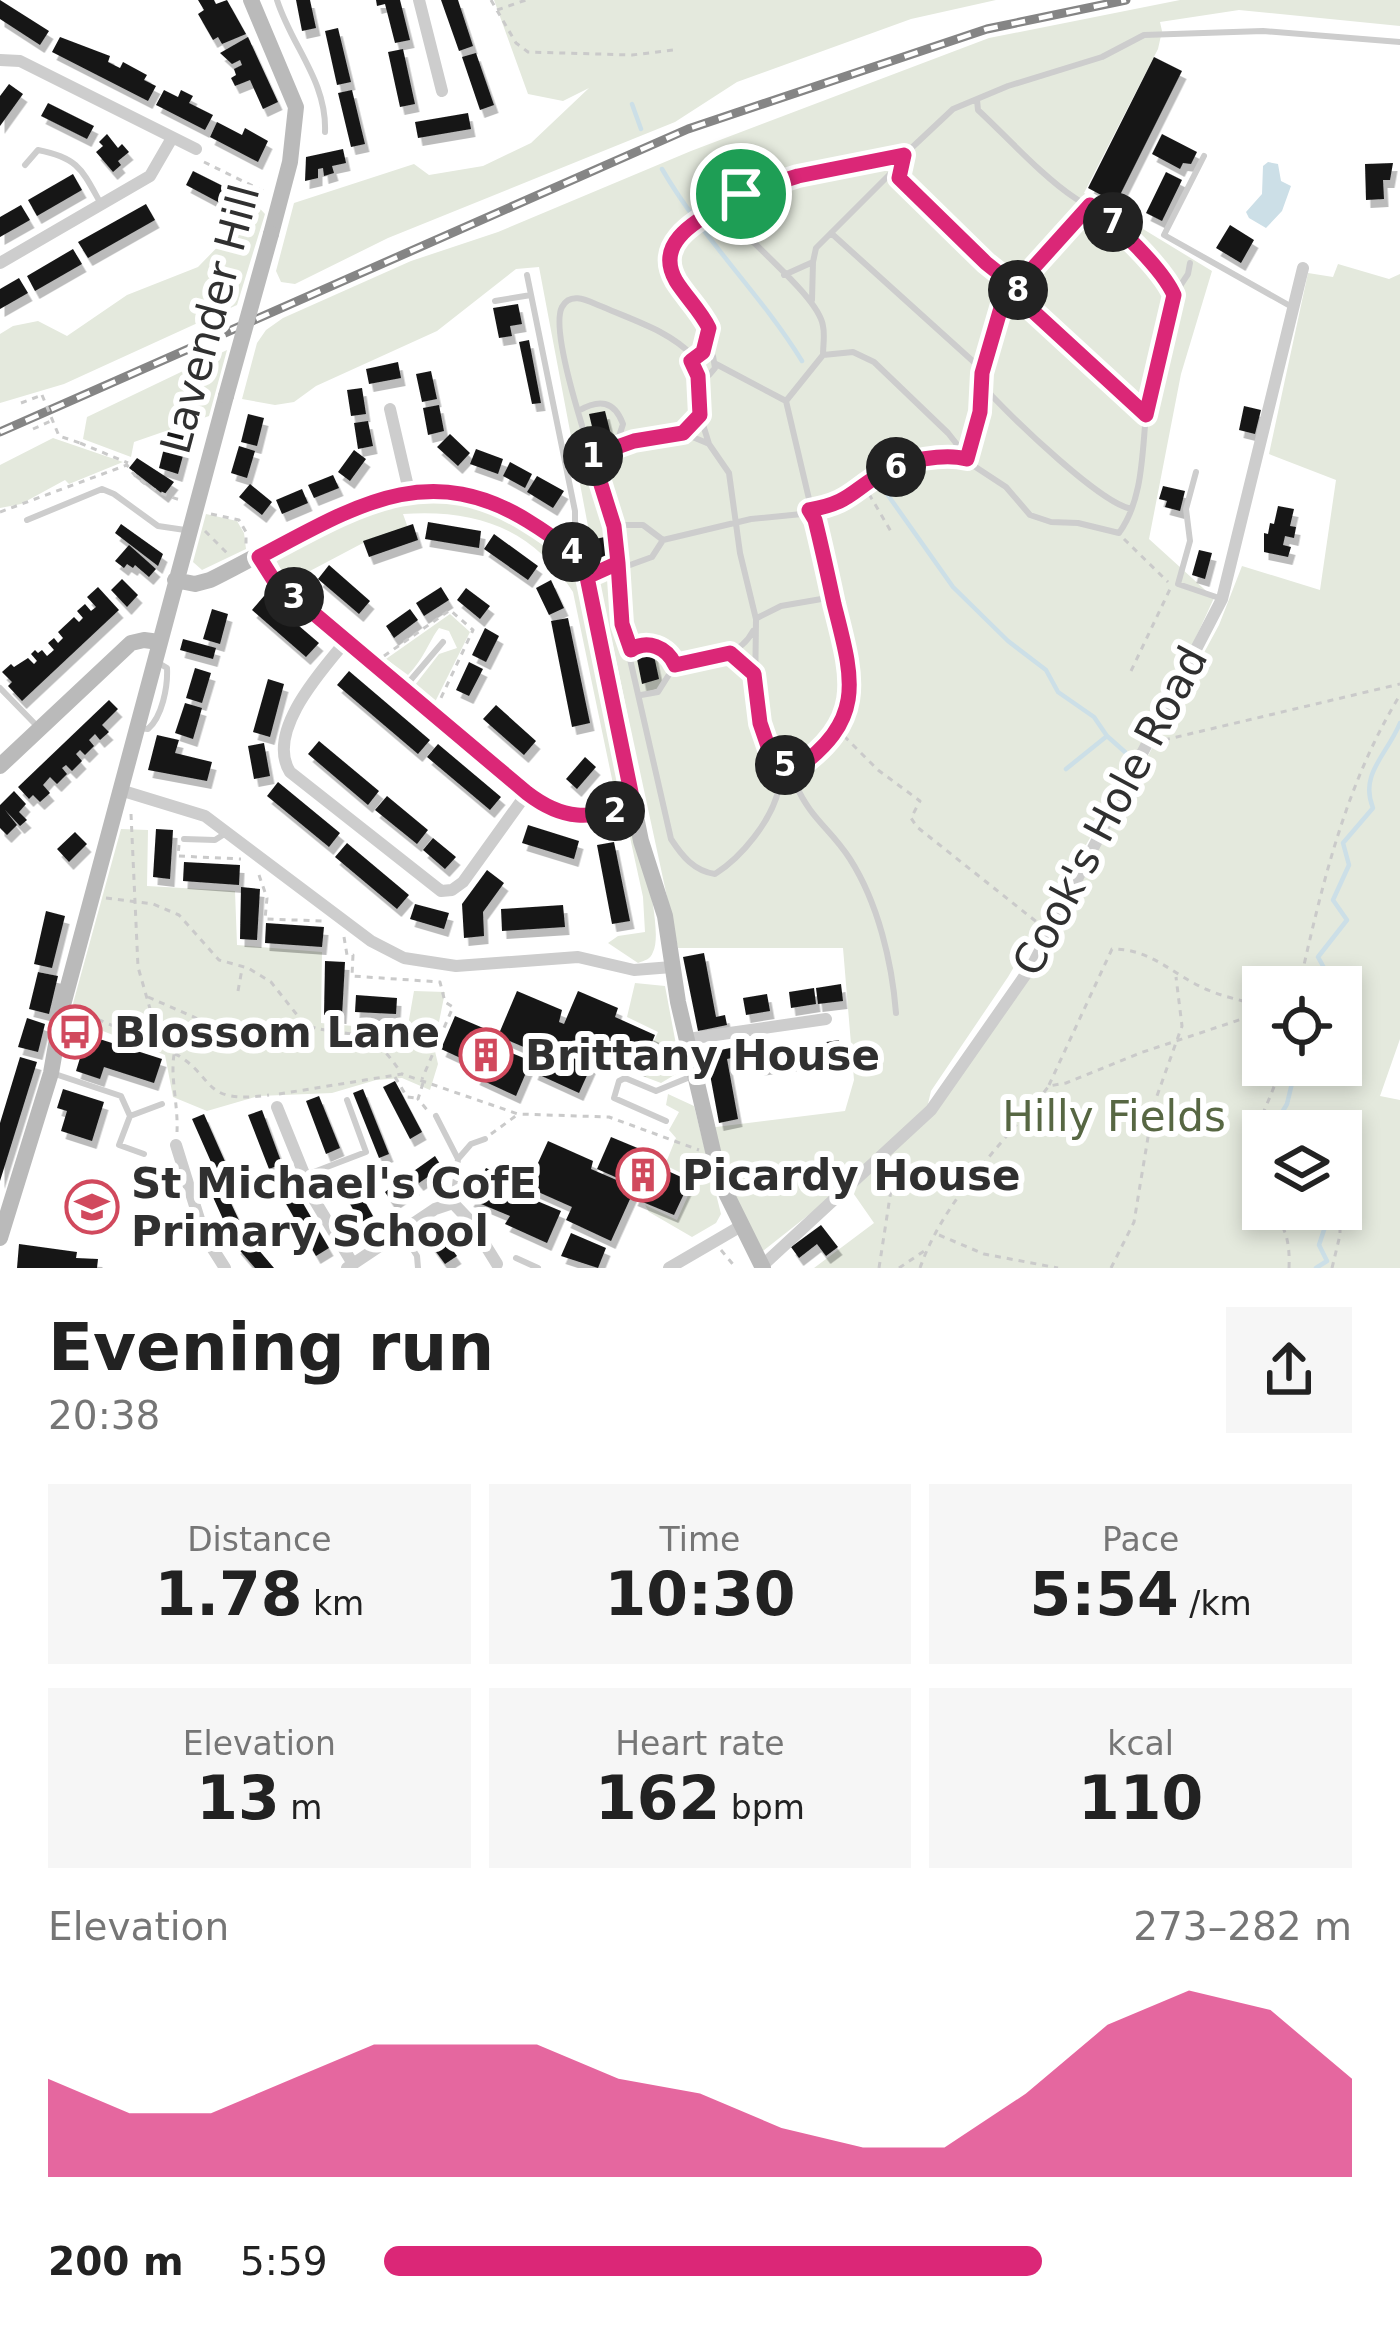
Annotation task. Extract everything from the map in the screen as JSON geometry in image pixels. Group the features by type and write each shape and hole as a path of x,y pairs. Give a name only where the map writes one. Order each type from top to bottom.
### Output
{"street":[{"name":"Lavender Hill","path":"0,1238 6,1196 51,1073 63,1005 119,790 175,580 194,528 294,142 296,107 251,0"},
{"path":"419,0 442,91"},
{"path":"0,60 20,61 196,149"},
{"path":"0,263 150,176 172,138"},
{"name":"Cook's Hole Road","path":"762,1267 931,1110 1033,964 1222,598 1304,268"},
{"path":"389,409 409,491"},
{"path":"175,580 201,583 254,554 409,491 476,495 508,508 575,554 587,577 720,1181 762,1267"},
{"path":"254,554 273,579 554,812 584,816 634,807"},
{"path":"0,766 131,643 144,640 156,651"},
{"path":"346,641 297,703 284,752 290,772 441,891 463,882 527,793"},
{"path":"119,790 193,810 371,941 404,958 456,966 578,957 634,970 672,967"},
{"path":"688,1039 826,1018"},
{"path":"277,1107 303,1177 350,1266 435,1209 453,1203 497,1264"},
{"path":"176,1145 204,1234 225,1268"},
{"path":"669,1268 741,1226"}],"lane":[{"path":"277,0 320,88 325,132"},
{"path":"812,300 816,248 953,109 1102,57 1144,35 1262,31 1400,42"},
{"path":"976,100 978,110 1028,157 1133,243 1166,279 1174,295"},
{"path":"25,165 38,150 72,160 101,204"},
{"path":"703,352 709,328 670,266 673,242 759,186 904,155"},
{"path":"1204,156 1164,235 1294,309"},
{"path":"899,165 899,178 917,198 1146,415"},
{"path":"967,459 982,377 1007,287 1016,287 1090,205"},
{"path":"722,208 812,300 824,326 823,356 786,401"},
{"path":"830,233 982,377 1023,429 1090,487 1131,508"},
{"path":"784,275 813,262"},
{"path":"823,356 853,352 874,362 948,433 967,459 1006,487 1038,519 1119,533 1131,508 1148,440 1146,415 1174,295 1190,263"},
{"path":"527,275 575,511 575,554"},
{"path":"495,302 531,295"},
{"path":"693,356 671,337 586,299 570,299 562,306 559,320 578,411 614,526 622,624 671,839 700,872 715,874 739,855 776,802 779,787 773,776 780,765"},
{"path":"693,356 703,352 713,356 716,364 786,401"},
{"path":"693,356 700,415 709,444 729,473 756,619 754,674 760,723 773,761 795,770"},
{"path":"698,376 709,375 716,364"},
{"path":"578,411 596,401 616,409 623,432 616,446"},
{"path":"786,401 852,682 837,730 814,757 795,770"},
{"path":"683,433 700,415"},
{"path":"592,456 616,446 683,433 709,444"},
{"path":"587,577 652,557 663,540 834,506 890,468 951,456 967,459"},
{"path":"1196,472 1186,508 1190,541 1178,584 1222,598"},
{"path":"27,520 102,489 158,526 194,528"},
{"path":"614,526 643,525 663,540"},
{"path":"639,695 658,692 675,665 730,653 750,639 756,619 781,606 833,597"},
{"path":"403,689 443,642"},
{"path":"631,650 644,644 657,647 675,665"},
{"path":"730,653 754,674"},
{"path":"0,688 39,728"},
{"path":"795,770 794,782 808,813 848,854 872,901 896,1013"},
{"path":"779,787 794,782"},
{"path":"181,836 215,840 228,832"},
{"path":"51,1073 121,1096 130,1116 119,1145 144,1154"},
{"path":"666,1121 614,1098 619,1081 625,1078 656,1090 696,1074"},
{"path":"303,1177 366,1152 346,1100"},
{"path":"130,1116 162,1104"},
{"path":"436,1117 458,1159 453,1203"},
{"path":"458,1159 471,1144 485,1139"},
{"path":"402,1232 417,1256 418,1268"},
{"path":"516,1258 538,1268"}],"path":[{"path":"491,0 515,43 528,52 632,55 673,50"},
{"path":"496,10 526,0"},
{"path":"196,149 194,157 282,196"},
{"path":"21,403 42,395 59,436 127,465"},
{"path":"33,429 53,421"},
{"path":"864,488 893,535"},
{"path":"166,496 187,501 189,495"},
{"path":"205,511 238,520 254,554"},
{"path":"194,528 234,560"},
{"path":"1119,533 1139,558 1172,585 1132,671"},
{"path":"1145,744 1400,684"},
{"path":"1303,966 1318,896 1350,797 1364,759 1400,694"},
{"path":"837,730 878,770 920,801 911,818 917,827 1038,922"},
{"path":"144,797 141,808 130,810 138,968 162,1048"},
{"path":"181,836 178,856 247,859"},
{"path":"258,867 267,898 265,919 331,922"},
{"path":"92,897 135,902 179,915 219,960 271,982 305,1025 364,1036 388,1052 406,1097 418,1099 436,1117"},
{"path":"343,932 347,955 353,955 352,976 440,982 446,1002 453,1007 418,1099"},
{"path":"920,1268 935,1234 974,1177 1049,1086 1112,949 1136,949 1158,958 1176,976 1242,1003"},
{"path":"238,991 243,967"},
{"path":"1111,1268 1133,1222 1154,1107 1182,1026 1176,976"},
{"path":"145,995 196,1018 180,1034 172,1052 176,1145"},
{"path":"63,1005 172,1052 220,1094 244,1099 398,1075 518,1114 609,1118 709,1154 714,1151"},
{"path":"1049,1086 1066,1084 1242,1017"},
{"path":"485,1139 518,1114"},
{"path":"879,1268 893,1177"},
{"path":"1283,1230 1290,1242 1288,1268"},
{"path":"1332,1268 1340,1230"},
{"path":"935,1234 984,1254 1058,1268"},
{"path":"720,1248 736,1268"},
{"path":"899,1268 928,1248"}],"green space":[{"path":"494,0 996,0 911,19 737,82 675,122 388,238 295,284 281,282 276,271 294,203 414,164 429,175 483,166 531,143 589,88 563,101 528,94"},
{"path":"1180,0 1400,0 1400,26 1239,10 1160,22 1158,49 1084,193 1212,271 1181,374 1149,539 1214,598 1152,733 1008,977 931,1091 927,1108 825,1202 758,1255 708,1128 845,1111 854,1080 843,948 678,948 594,558 539,267 516,269 437,331 316,386 294,402 275,405 242,399 257,343 283,318 411,261 498,232 691,151 989,38"},
{"path":"252,200 265,214 237,305 64,384 0,403 0,334 38,321 67,336 127,295 198,267 233,231"},
{"name":"Hilly Fields","path":"1338,264 1389,279 1400,274 1400,1039 1380,1096 1400,1100 1400,1268 814,1268 874,1223 849,1187 933,1111 1029,975 1219,625 1242,566 1320,590 1336,480 1269,454 1308,273 1333,277"},
{"path":"227,350 209,416 134,442 131,457 83,439 87,417"},
{"path":"53,438 123,462 69,484 65,480 21,504 0,508 0,465"},
{"path":"432,499 471,502 488,509 536,538 578,574 623,795 617,803 573,592 557,570 520,538 500,527 455,515 403,514 408,528 361,544 291,581 275,558 353,519"},
{"path":"206,514 237,521 246,549 202,570 193,562"},
{"path":"450,614 470,632 434,704 415,685 439,654 457,648 449,631 439,628 408,675 386,659"},
{"path":"634,817 656,926 652,955 638,963 608,943 618,936 645,932 643,897 626,819"},
{"path":"121,829 148,830 147,886 235,891 237,945 322,952 321,1023 407,1031 414,991 445,992 434,1047 438,1064 430,1090 402,1078 376,1080 332,1093 259,1096 207,1111 173,1097 165,1055 69,1018"},
{"path":"635,983 665,986 681,1071 661,1083 616,1066 612,1056 641,1069 658,1032 627,1017"},
{"path":"668,1094 694,1106 721,1214 716,1223 692,1237 645,1205 677,1220 695,1180 665,1165 676,1138 669,1130 679,1112 666,1105"}],"shaded area":[{"path":"1278,164 1281,181 1291,186 1282,211 1266,228 1246,212 1262,194 1263,166"}],"building":[{"path":"0,0 49,31 40,45 0,19"},
{"path":"198,0 216,4 227,0 246,34 222,44 218,37 213,40 198,14 204,10"},
{"path":"296,0 310,0 316,28 302,31"},
{"path":"376,0 400,0 410,40 395,43 385,4 377,6"},
{"path":"441,0 458,0 473,46 459,51"},
{"path":"338,28 351,82 337,85 325,31"},
{"path":"60,37 110,56 108,62 120,68 123,62 147,75 144,80 156,86 148,101 52,52"},
{"path":"248,37 278,102 263,109 250,80 235,86 231,78 242,65 240,60 232,64 220,53"},
{"path":"403,49 415,104 400,107 388,52"},
{"path":"476,53 494,105 480,110 462,57"},
{"path":"1154,57 1182,71 1116,203 1088,188"},
{"path":"9,84 23,94 0,126 0,96"},
{"path":"164,90 178,97 181,90 193,96 189,103 213,115 205,130 156,105"},
{"path":"352,90 365,144 351,147 338,93"},
{"path":"48,103 94,126 87,139 41,116"},
{"path":"468,113 471,129 418,138 415,122"},
{"path":"217,122 242,135 245,128 268,141 258,162 210,137"},
{"path":"107,134 118,148 122,144 129,152 113,172 96,152"},
{"path":"1162,134 1197,152 1191,164 1183,163 1180,169 1152,154"},
{"path":"343,149 346,163 332,166 334,173 324,176 323,168 318,169 318,178 305,181 306,157"},
{"path":"1393,163 1390,180 1383,180 1384,199 1366,200 1365,164"},
{"path":"193,171 241,195 233,210 186,185"},
{"path":"1166,172 1182,180 1162,221 1146,213"},
{"path":"73,174 82,190 37,216 28,200"},
{"path":"146,204 155,220 88,258 78,242"},
{"path":"21,205 30,220 0,237 0,217"},
{"path":"1230,225 1254,240 1241,263 1216,248"},
{"path":"73,249 82,264 35,291 27,276"},
{"path":"19,278 28,293 0,309 0,289"},
{"path":"518,304 522,324 510,326 512,336 499,338 493,308"},
{"path":"529,340 541,403 532,404 519,342"},
{"path":"398,362 401,378 369,384 366,369"},
{"path":"431,371 437,399 422,402 416,374"},
{"path":"362,388 366,414 351,416 347,390"},
{"path":"439,405 444,431 428,435 423,408"},
{"path":"1244,406 1261,410 1255,434 1239,430"},
{"path":"605,411 611,435 595,439 589,414"},
{"path":"248,414 264,418 257,446 241,442"},
{"path":"368,421 373,446 358,449 354,423"},
{"path":"168,432 188,437 178,474 159,468"},
{"path":"450,434 470,453 458,466 437,447"},
{"path":"239,446 255,451 247,478 231,473"},
{"path":"476,449 503,459 498,474 470,464"},
{"path":"354,450 366,459 350,481 338,472"},
{"path":"137,458 174,482 164,495 129,468"},
{"path":"510,462 532,474 525,488 503,476"},
{"path":"333,475 339,488 314,498 308,485"},
{"path":"537,476 564,491 553,508 527,492"},
{"path":"250,484 272,502 262,515 239,497"},
{"path":"1163,486 1185,491 1180,511 1165,507 1167,501 1159,499"},
{"path":"302,489 308,503 282,514 276,500"},
{"path":"1278,506 1294,509 1290,526 1296,527 1294,538 1285,536 1283,545 1291,547 1288,557 1264,552 1264,533 1274,524"},
{"path":"428,522 481,531 479,548 425,539"},
{"path":"121,524 163,554 158,566 115,533"},
{"path":"413,524 418,540 369,557 363,541"},
{"path":"494,534 538,566 528,580 484,549"},
{"path":"609,536 613,559 596,563 591,540"},
{"path":"129,545 156,569 149,577 135,565 124,568 115,561"},
{"path":"1199,550 1212,553 1205,579 1192,575"},
{"path":"329,565 370,601 359,614 318,579"},
{"path":"122,579 138,595 127,607 111,590"},
{"path":"551,580 564,608 549,615 536,588"},
{"path":"98,587 119,610 22,701 2,672 28,658 34,664 37,661 31,654 35,650 47,656 54,650 48,643 63,638 58,632 74,617 79,622 83,618 77,611 85,604 91,611 96,607 87,597"},
{"path":"441,587 449,600 424,616 416,603"},
{"path":"466,588 490,606 480,619 457,600"},
{"path":"264,596 319,643 306,657 252,610"},
{"path":"212,609 228,614 220,644 203,639"},
{"path":"410,609 418,620 394,638 386,626"},
{"path":"568,618 590,723 572,727 551,621"},
{"path":"485,628 499,636 486,662 472,655"},
{"path":"183,639 216,648 213,659 180,650"},
{"path":"653,651 659,679 642,684 636,654"},
{"path":"469,662 483,669 469,696 456,690"},
{"path":"195,668 211,673 202,703 186,698"},
{"path":"349,671 430,740 418,754 337,685"},
{"path":"268,679 284,684 270,737 253,732"},
{"path":"109,700 118,709 102,725 109,732 100,740 95,734 89,740 94,746 85,755 80,750 76,754 82,761 72,771 66,765 62,768 67,774 57,784 50,777 43,785 50,793 40,802 33,795 29,799 18,787"},
{"path":"185,703 202,708 193,739 175,733"},
{"path":"496,705 536,741 524,755 483,719"},
{"path":"157,735 179,740 175,753 212,762 207,781 148,770"},
{"path":"319,741 379,791 368,805 308,754"},
{"path":"264,743 270,776 254,779 248,746"},
{"path":"438,744 501,797 490,810 427,757"},
{"path":"585,757 596,767 577,789 566,779"},
{"path":"278,782 340,833 329,847 267,796"},
{"path":"14,791 26,804 19,812 27,820 20,826 5,810 17,825 7,835 0,828 0,805"},
{"path":"387,796 428,830 417,844 375,810"},
{"path":"528,825 579,841 574,859 522,843"},
{"path":"156,829 173,830 170,879 153,877"},
{"path":"75,832 87,844 69,862 57,849"},
{"path":"433,838 456,857 445,869 423,850"},
{"path":"614,842 630,921 612,924 597,845"},
{"path":"347,843 409,895 397,909 335,857"},
{"path":"184,862 240,865 239,885 183,881"},
{"path":"487,870 504,883 483,912 484,936 464,938 462,904"},
{"path":"241,887 260,889 257,940 240,939"},
{"path":"415,904 449,913 444,929 410,919"},
{"path":"563,905 565,927 502,931 501,909"},
{"path":"46,911 65,916 52,968 34,964"},
{"path":"266,923 324,927 322,947 265,943"},
{"path":"704,953 716,1017 725,1015 727,1025 698,1031 683,957"},
{"path":"325,961 345,962 342,1016 324,1015"},
{"path":"38,972 58,976 49,1014 29,1009"},
{"path":"841,984 843,1001 818,1004 816,988"},
{"path":"814,988 816,1004 791,1008 789,992"},
{"path":"517,991 562,1010 559,1022 564,1024 578,991 618,1008 615,1017 655,1035 641,1069 598,1051 579,1093 533,1072 540,1054 498,1036"},
{"path":"767,994 770,1011 746,1015 743,998"},
{"path":"356,995 397,998 396,1014 355,1012"},
{"name":"Brittany House","path":"455,1016 495,1033 490,1044 531,1061 516,1096 475,1077 480,1067 441,1049"},
{"path":"27,1018 45,1024 38,1052 18,1047"},
{"path":"87,1035 162,1059 154,1083 104,1067 100,1079 76,1071"},
{"path":"839,1040 841,1056 816,1059 814,1044"},
{"path":"811,1043 813,1060 788,1064 786,1047"},
{"path":"735,1047 737,1057 727,1059 738,1119 719,1123 706,1053"},
{"path":"782,1048 784,1064 758,1068 756,1051"},
{"path":"20,1057 37,1062 0,1181 0,1123"},
{"path":"395,1081 422,1132 410,1139 383,1087"},
{"path":"63,1089 104,1102 92,1141 61,1131 67,1111 57,1108"},
{"path":"363,1089 389,1154 379,1158 353,1093"},
{"path":"319,1096 340,1148 326,1154 306,1101"},
{"path":"262,1110 282,1164 269,1169 248,1115"},
{"path":"204,1114 227,1166 215,1171 192,1119"},
{"name":"Picardy House","path":"611,1137 652,1154 648,1162 690,1181 674,1215 633,1198 638,1187 597,1169"},
{"path":"548,1141 593,1161 591,1169 635,1188 611,1241 566,1220 572,1207 527,1187"},
{"path":"435,1156 442,1167 419,1183 411,1173"},
{"path":"486,1168 522,1184 518,1193 561,1211 547,1243 505,1224 510,1216 469,1199"},
{"path":"347,1170 373,1216 361,1223 335,1178"},
{"path":"286,1174 329,1248 316,1256 273,1181"},
{"path":"408,1175 415,1187 392,1203 385,1192"},
{"path":"220,1180 245,1233 232,1239 208,1186"},
{"path":"821,1225 838,1247 826,1256 817,1244 799,1258 791,1247"},
{"path":"440,1233 457,1256 445,1264 428,1241"},
{"path":"571,1233 606,1248 598,1268 561,1256"},
{"path":"247,1236 274,1268 255,1268 236,1246"},
{"path":"19,1244 77,1252 76,1258 98,1259 97,1268 17,1268"}],"waterway":[{"path":"632,104 641,129"},
{"path":"662,169 802,361"},
{"path":"880,484 953,587 1008,641 1046,670 1058,692 1094,717 1125,752"},
{"path":"1323,966 1318,957 1347,920 1333,900 1349,865 1343,843 1373,808 1372,775 1400,723"},
{"path":"1066,769 1107,736"},
{"path":"1283,1110 1291,1086"},
{"path":"1316,1268 1327,1261 1319,1245 1324,1230"}],"railway":[{"path":"0,432 688,129 987,29 1126,0"}],"place":[{"name":"Blossom Lane","path":"75,1032"},
{"name":"Brittany House","path":"486,1055"},
{"name":"Picardy House","path":"643,1175"},
{"name":"St Michael's CofE Primary School","path":"92,1207"}],"route":[{"path":"741,194 679,233 670,251 675,279 709,328 703,352 691,361 698,376 700,415 683,433 634,441 592,456 619,543 618,563 587,577 634,807 584,816 554,812 273,579 259,557 328,522 409,491 461,491 491,501 564,544 587,577 599,572 618,563 622,624 631,650 644,644 657,647 675,665 730,653 748,667 754,674 754,698 773,761 795,770 814,757 837,730 852,682 809,510 851,498 890,468 951,456 967,459 980,412 982,373 1007,287 1016,287 1090,205 1133,243 1166,279 1174,295 1146,415 1079,357 1023,302 1016,287 917,198 899,178 904,155 798,176 741,194"}]}
